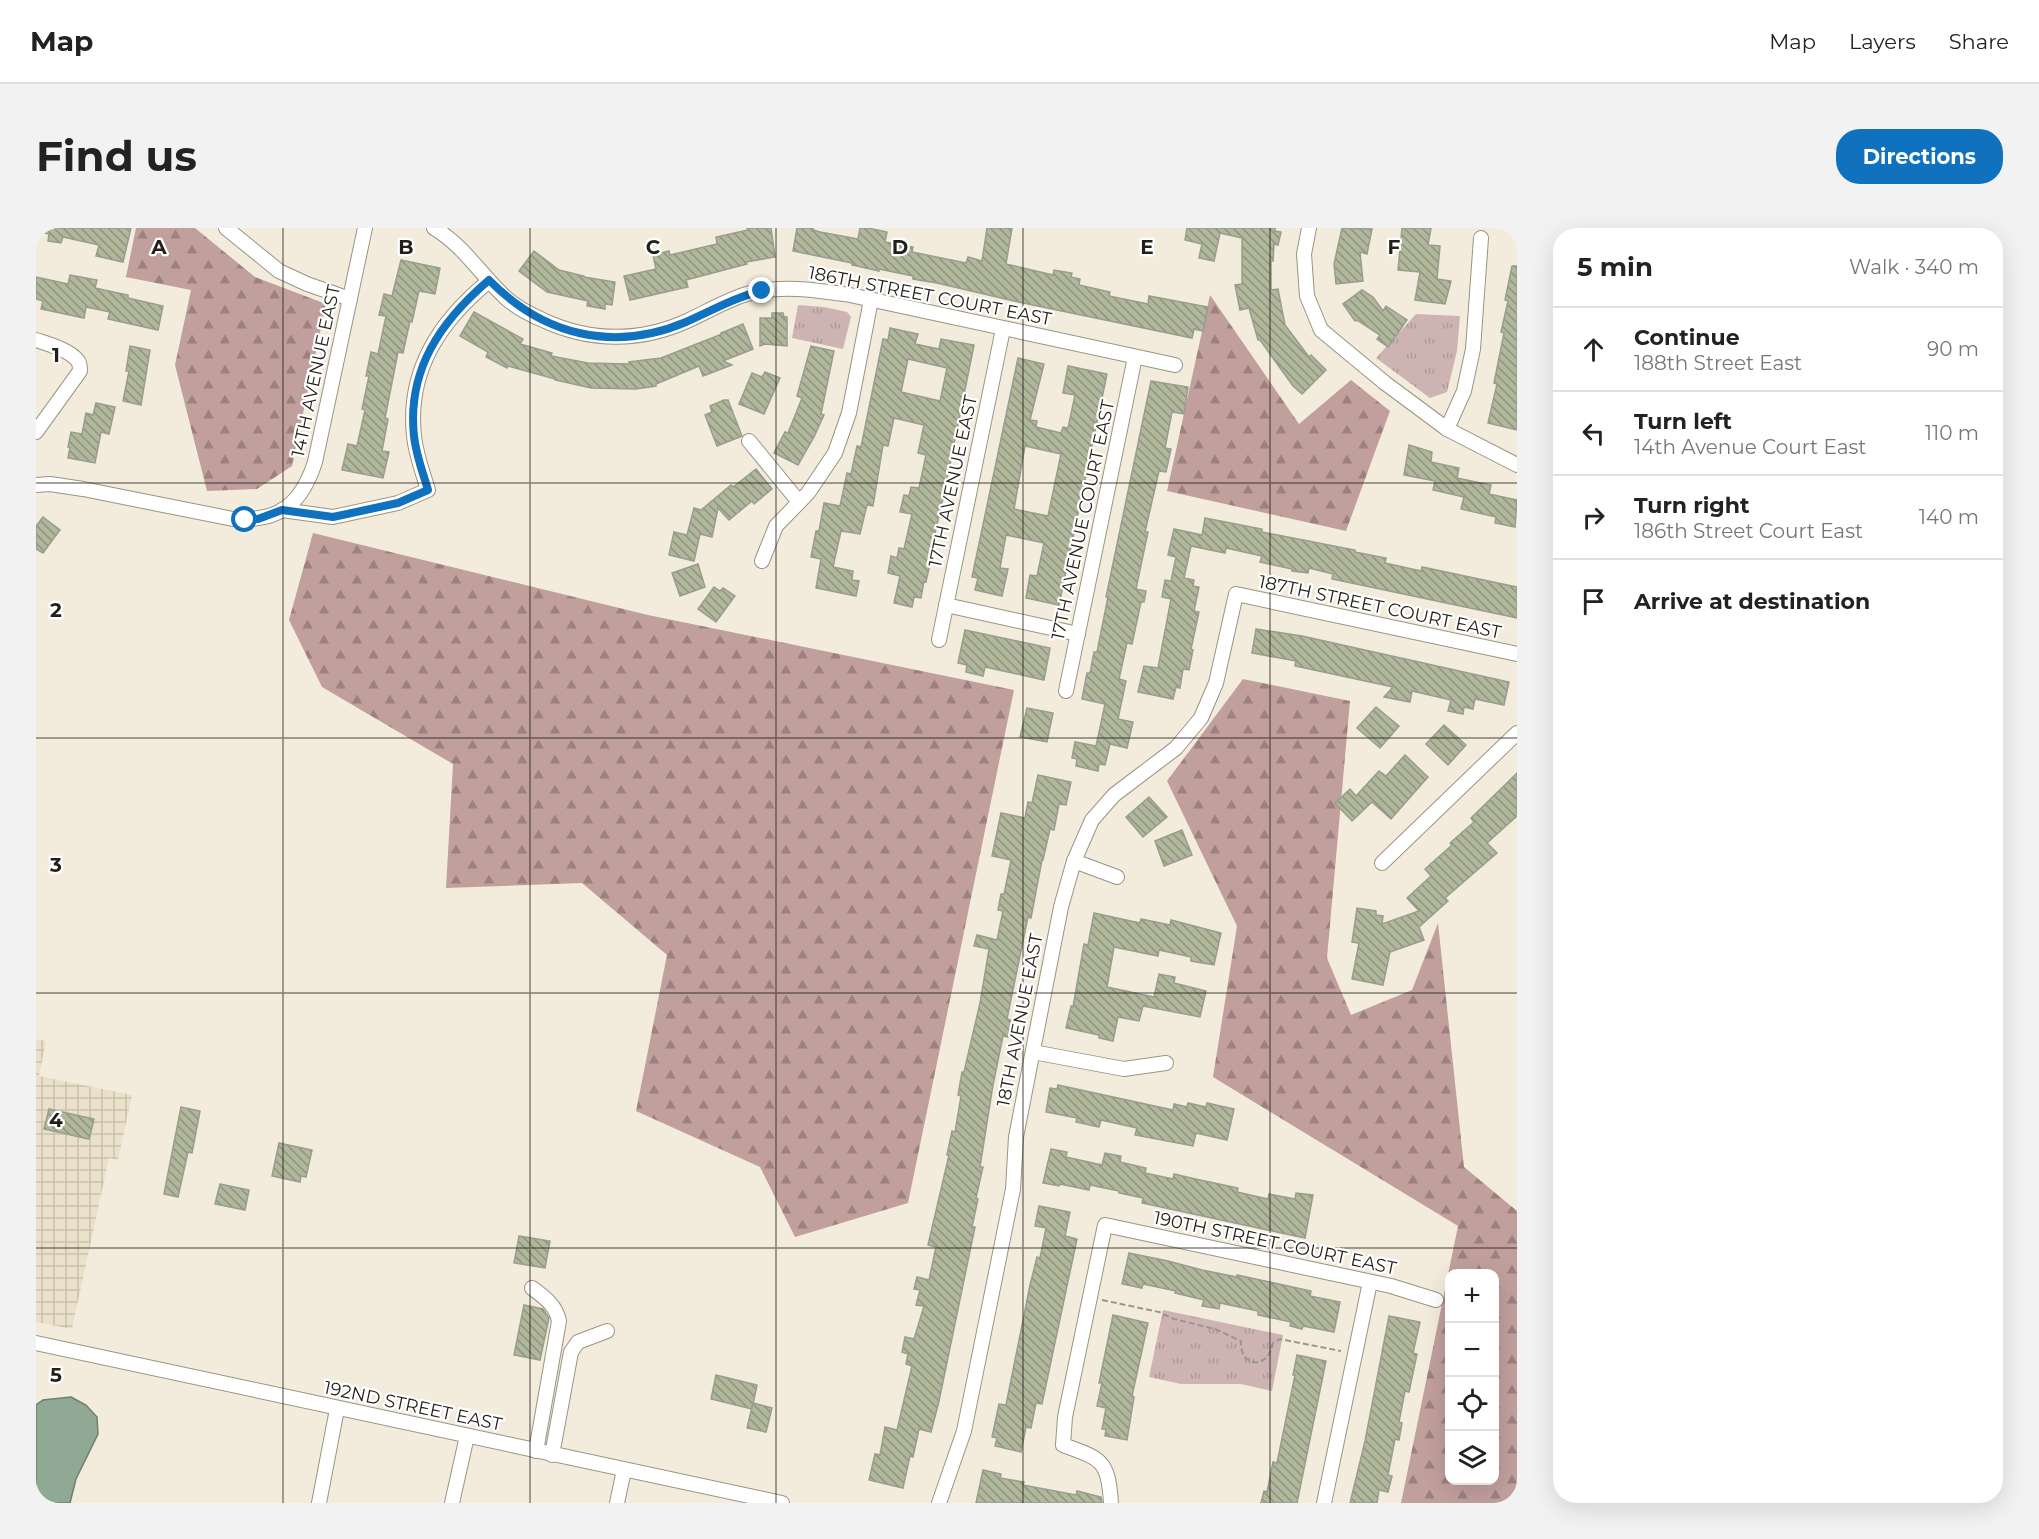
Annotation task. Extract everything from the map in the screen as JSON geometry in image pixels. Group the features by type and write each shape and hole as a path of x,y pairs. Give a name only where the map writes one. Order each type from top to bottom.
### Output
{"street":[{"path":"226,228 279,271 307,284 350,299"},
{"name":"14TH AVENUE EAST","path":"282,510 288,507 304,490 315,462 365,228"},
{"name":"186TH STREET COURT EAST","path":"434,228 449,238 468,256 507,299 539,319 574,332 607,337 648,334 684,322 747,294 799,288 850,295 1175,365"},
{"path":"1309,228 1304,254 1307,296 1321,330 1447,429 1517,465"},
{"path":"1447,429 1464,390 1473,349 1481,238"},
{"path":"36,485 50,484 83,489 233,519 258,519 282,510 333,517 398,503 428,490 417,457 414,437 413,412 419,376 439,332 451,316 489,280"},
{"path":"762,561 776,526 808,493 835,453 843,434 871,300"},
{"name":"17TH AVENUE EAST","path":"939,640 1003,329"},
{"path":"36,340 67,353 79,361 80,366 80,371 36,432"},
{"name":"17TH AVENUE COURT EAST","path":"1066,691 1135,357"},
{"path":"749,441 799,502"},
{"name":"187TH STREET COURT EAST","path":"1236,594 1517,654"},
{"name":"18TH AVENUE EAST","path":"939,1503 955,1461 966,1419 1013,1189 1016,1137 1032,1052 1061,907 1074,861 1092,820 1114,795 1176,748 1201,718 1216,683 1236,594"},
{"path":"946,606 1078,634"},
{"path":"1382,863 1517,733"},
{"path":"1074,861 1118,877"},
{"path":"1032,1052 1124,1069 1166,1063"},
{"name":"190TH STREET COURT EAST","path":"1090,1298 1106,1225 1370,1281 1436,1300"},
{"path":"1324,1503 1370,1281"},
{"path":"531,1288 549,1301 558,1312 559,1321 536,1451"},
{"path":"1090,1298 1065,1417 1063,1445 1094,1457 1105,1467 1110,1484 1111,1503"},
{"path":"552,1455 571,1352 578,1342 607,1331"},
{"name":"192ND STREET EAST","path":"36,1344 782,1503"},
{"path":"319,1503 337,1409"},
{"path":"452,1503 467,1436"},
{"path":"617,1503 624,1470"}],"path":[{"path":"1090,1298 1159,1312 1174,1319 1215,1329 1241,1341 1244,1356 1252,1361 1267,1359 1272,1352 1273,1343 1280,1339 1355,1354"}],"shaded area":[{"path":"36,1039 46,1041 39,1076 132,1095 118,1160 109,1158 72,1329 36,1322"},
{"path":"71,1397 86,1405 97,1417 98,1434 76,1479 70,1503 36,1503 36,1405 43,1400"}],"green space":[{"path":"136,228 195,228 255,277 326,304 292,466 257,489 207,491 175,365 191,290 126,277"},
{"path":"1210,295 1299,424 1351,380 1390,411 1346,531 1167,491"},
{"path":"798,305 847,312 851,317 843,349 792,338"},
{"path":"1416,314 1460,316 1457,351 1447,392 1430,398 1376,358"},
{"path":"313,533 648,615 1014,690 908,1203 795,1237 760,1167 636,1111 667,955 582,883 446,888 453,764 322,687 289,620"},
{"path":"1243,679 1350,701 1327,958 1351,1015 1412,990 1438,923 1464,1167 1517,1211 1517,1503 1401,1503 1445,1289 1445,1485 1499,1485 1499,1269 1449,1269 1458,1226 1213,1077 1237,926 1167,781"},
{"path":"1163,1310 1283,1335 1272,1391 1241,1384 1181,1384 1149,1377"}],"building":[{"path":"45,228 131,228 123,262 96,256 99,245 63,237 61,243 48,241 49,234 44,233"},
{"path":"747,228 771,228 775,257 746,262 747,264 686,280 688,287 630,300 624,276 656,269 653,255 669,251 670,255 717,244 716,237 748,230"},
{"path":"797,228 813,228 820,232 858,239 860,228 868,228 887,232 885,242 913,247 912,252 966,263 968,257 982,261 987,228 1012,228 1006,264 1053,275 1054,270 1072,273 1071,277 1080,279 1079,285 1110,292 1109,296 1148,304 1149,296 1208,307 1203,331 1194,329 1192,338 793,251"},
{"path":"1187,228 1275,228 1275,231 1281,232 1278,245 1274,244 1273,261 1271,261 1271,290 1278,289 1285,325 1309,357 1311,355 1326,370 1302,394 1293,386 1258,340 1249,308 1240,310 1235,285 1242,284 1242,238 1220,233 1214,261 1199,258 1202,244 1185,240"},
{"path":"1342,228 1372,229 1367,254 1360,252 1363,281 1336,284 1334,264"},
{"path":"1402,228 1431,228 1428,245 1440,246 1437,279 1451,281 1445,304 1415,300 1420,272 1398,270"},
{"path":"534,251 559,270 615,282 612,305 605,304 605,309 587,306 588,301 547,292 519,271"},
{"path":"401,260 440,268 435,294 419,291 403,353 398,352 385,418 388,419 382,451 389,452 383,478 342,470 348,444 357,446 365,410 362,409 371,352 378,354 386,316 379,315 384,294 392,296"},
{"path":"1512,266 1517,266 1517,430 1488,423 1497,384 1494,383 1504,333 1501,332 1508,301 1505,300"},
{"path":"70,275 97,280 95,288 163,306 158,330 108,319 110,312 86,307 84,318 41,309 43,301 36,299 36,277 68,284"},
{"path":"1362,290 1373,297 1383,311 1386,306 1407,320 1388,347 1377,339 1380,335 1357,320 1355,321 1343,304"},
{"path":"474,312 523,339 520,344 552,353 551,356 588,363 629,364 629,362 661,358 743,324 753,349 723,361 732,365 703,376 699,366 656,384 656,386 636,389 591,388 508,366 507,368 486,357 488,352 460,336"},
{"path":"772,313 783,313 784,317 787,317 787,346 765,344 760,346 760,318 772,318"},
{"path":"890,328 918,334 915,344 939,349 941,339 974,345 926,582 924,581 921,598 914,597 912,607 894,603 900,576 888,573 891,556 897,558 899,548 904,549 912,514 900,512 904,495 909,496 911,487 919,488 926,455 918,453 924,425 894,418 888,446 883,445 873,506 867,505 860,534 841,531 833,567 853,571 852,580 859,581 856,596 816,588 821,559 811,557 824,503 840,506 847,473 851,474 857,446 861,447 883,339 888,340","holes":["908,359 947,368 940,401 901,392"]},
{"path":"130,346 150,350 141,405 123,401 129,371 126,371"},
{"path":"811,346 834,351 821,414 824,415 798,465 774,453 785,432 788,433 802,398 797,396"},
{"path":"1018,358 1044,364 1030,420 1037,421 1036,427 1061,433 1063,427 1068,428 1075,395 1063,393 1068,366 1107,374 1059,605 1026,598 1030,575 1037,576 1044,543 1006,535 1000,568 1008,569 1002,596 975,590 978,578 972,577","holes":["1025,446 1061,454 1048,516 1014,509"]},
{"path":"765,372 780,378 764,414 739,404 752,373 762,377"},
{"path":"1151,381 1188,387 1184,414 1172,412 1165,448 1171,449 1166,472 1159,471 1145,532 1148,532 1136,589 1146,591 1144,602 1141,602 1132,644 1127,643 1119,679 1126,681 1118,719 1133,722 1127,748 1110,744 1105,765 1099,764 1098,771 1076,766 1077,759 1072,758 1075,742 1096,746 1105,704 1082,699 1087,673 1090,673 1094,652 1097,652 1108,597 1106,597"},
{"path":"728,400 742,436 717,446 705,415 712,412 710,406"},
{"path":"96,403 115,407 109,434 101,432 95,463 68,458 71,432 82,434 86,413 93,415"},
{"path":"1409,445 1432,452 1431,462 1459,468 1457,478 1491,485 1489,494 1517,500 1515,527 1495,523 1496,517 1461,509 1464,497 1433,490 1435,481 1404,475"},
{"path":"756,469 772,489 754,504 752,501 729,520 718,508 712,537 700,534 694,561 669,555 674,532 687,535 694,508 701,510 731,485 733,487"},
{"path":"43,517 60,530 43,553 36,549 36,526"},
{"path":"1205,518 1355,550 1355,552 1386,558 1385,563 1421,571 1422,567 1517,587 1517,618 1332,579 1333,574 1309,568 1308,573 1292,571 1292,569 1260,562 1262,556 1226,548 1225,553 1191,546 1184,578 1194,580 1193,586 1199,587 1194,611 1199,612 1189,670 1183,669 1180,688 1176,687 1173,699 1138,692 1144,666 1158,668 1171,599 1162,597 1165,580 1171,581 1176,557 1168,555 1174,529 1202,535"},
{"path":"698,564 705,587 680,596 672,573"},
{"path":"714,587 720,591 723,588 735,596 716,622 698,609"},
{"path":"1256,629 1302,636 1509,682 1504,705 1475,699 1473,709 1464,707 1463,714 1448,711 1451,700 1412,691 1410,702 1384,697 1393,687 1295,666 1296,661 1252,653"},
{"path":"965,630 1050,648 1044,680 985,667 983,676 966,672 967,665 958,663"},
{"path":"1376,707 1399,726 1380,748 1357,728"},
{"path":"1027,708 1053,713 1047,742 1020,737"},
{"path":"1444,725 1466,745 1448,765 1426,744"},
{"path":"1405,755 1428,777 1391,819 1372,802 1352,821 1335,803 1350,789 1356,796 1379,771 1386,776"},
{"path":"1517,773 1517,816 1487,843 1497,853 1445,898 1448,901 1419,927 1424,940 1390,952 1383,985 1352,979 1359,943 1352,942 1357,908 1376,911 1376,915 1383,916 1382,924 1419,911 1407,898 1431,876 1425,869 1452,845 1450,843 1474,822 1471,818"},
{"path":"1038,775 1071,782 1066,805 1059,804 1054,830 1050,829 1031,918 1028,917 1007,1019 1011,1020 1008,1037 1003,1036 993,1085 980,1167 983,1167 972,1227 975,1227 939,1401 931,1432 919,1429 903,1488 869,1480 875,1454 880,1455 885,1427 897,1430 912,1366 906,1364 908,1354 902,1352 905,1337 914,1339 924,1306 916,1305 920,1290 914,1289 917,1277 929,1280 936,1247 928,1245 949,1155 947,1155 952,1131 955,1132 962,1072 964,1072 980,1003 989,949 974,946 977,935 997,940 1003,911 998,910 1011,860 992,856 1001,813 1025,818 1028,802 1032,803"},
{"path":"1149,797 1167,817 1143,837 1126,817"},
{"path":"1182,830 1192,855 1164,866 1155,841"},
{"path":"1094,913 1140,923 1141,919 1170,925 1171,920 1221,933 1214,965 1191,961 1191,957 1159,950 1158,956 1114,947 1107,987 1154,997 1159,974 1175,977 1174,983 1206,991 1200,1017 1143,1006 1139,1021 1118,1017 1113,1041 1099,1038 1099,1035 1066,1028 1071,1006 1073,1007 1084,944 1088,945"},
{"path":"1058,1085 1173,1110 1174,1104 1187,1107 1188,1103 1206,1107 1207,1103 1234,1109 1227,1140 1196,1133 1193,1146 1135,1135 1137,1128 1101,1120 1099,1127 1076,1122 1077,1118 1046,1112 1050,1088 1057,1089"},
{"path":"181,1107 200,1111 192,1153 188,1152 178,1197 164,1194"},
{"path":"49,1109 94,1119 89,1139 44,1129"},
{"path":"279,1143 312,1150 306,1177 301,1176 300,1182 272,1176"},
{"path":"1051,1149 1067,1152 1066,1157 1102,1165 1105,1153 1121,1156 1120,1162 1146,1168 1145,1173 1173,1179 1174,1174 1238,1188 1237,1192 1268,1199 1269,1194 1295,1199 1296,1193 1313,1195 1305,1238 1142,1203 1143,1198 1119,1193 1119,1191 1090,1185 1089,1190 1043,1183"},
{"path":"220,1184 249,1190 245,1210 215,1204"},
{"path":"1039,1206 1070,1212 1065,1236 1077,1239 1042,1404 1036,1403 1031,1428 1026,1427 1021,1452 995,1446 997,1438 992,1437 999,1404 1006,1405 1030,1285 1037,1257 1040,1258 1046,1228 1035,1226"},
{"path":"519,1236 550,1241 545,1268 514,1263"},
{"path":"1129,1253 1311,1291 1310,1296 1340,1302 1334,1332 1290,1326 1291,1322 1258,1315 1258,1311 1220,1303 1219,1309 1202,1306 1204,1300 1175,1293 1176,1291 1143,1284 1142,1288 1122,1284"},
{"path":"524,1305 543,1309 549,1318 540,1360 514,1355"},
{"path":"1113,1315 1148,1323 1132,1396 1134,1397 1127,1440 1105,1436 1106,1429 1102,1429 1106,1408 1097,1406 1102,1383 1099,1383"},
{"path":"1389,1316 1420,1322 1413,1353 1417,1354 1409,1392 1405,1391 1399,1422 1402,1423 1399,1440 1395,1439 1388,1475 1392,1476 1388,1492 1379,1490 1377,1503 1350,1503 1365,1441"},
{"path":"1297,1355 1326,1361 1297,1503 1261,1503 1264,1491 1267,1492 1273,1462 1277,1463"},
{"path":"716,1375 757,1385 752,1409 711,1399"},
{"path":"753,1403 772,1408 766,1432 747,1428"},
{"path":"983,1470 1001,1474 1000,1478 1024,1482 1023,1485 1076,1495 1077,1491 1101,1497 1102,1503 976,1503"}],"route":[{"path":"245,520 258,519 282,510 333,517 398,503 428,490 417,457 414,437 413,412 419,376 439,332 474,292 489,280 507,299 531,315 574,332 607,337 648,334 684,322 747,294 762,291"}]}
